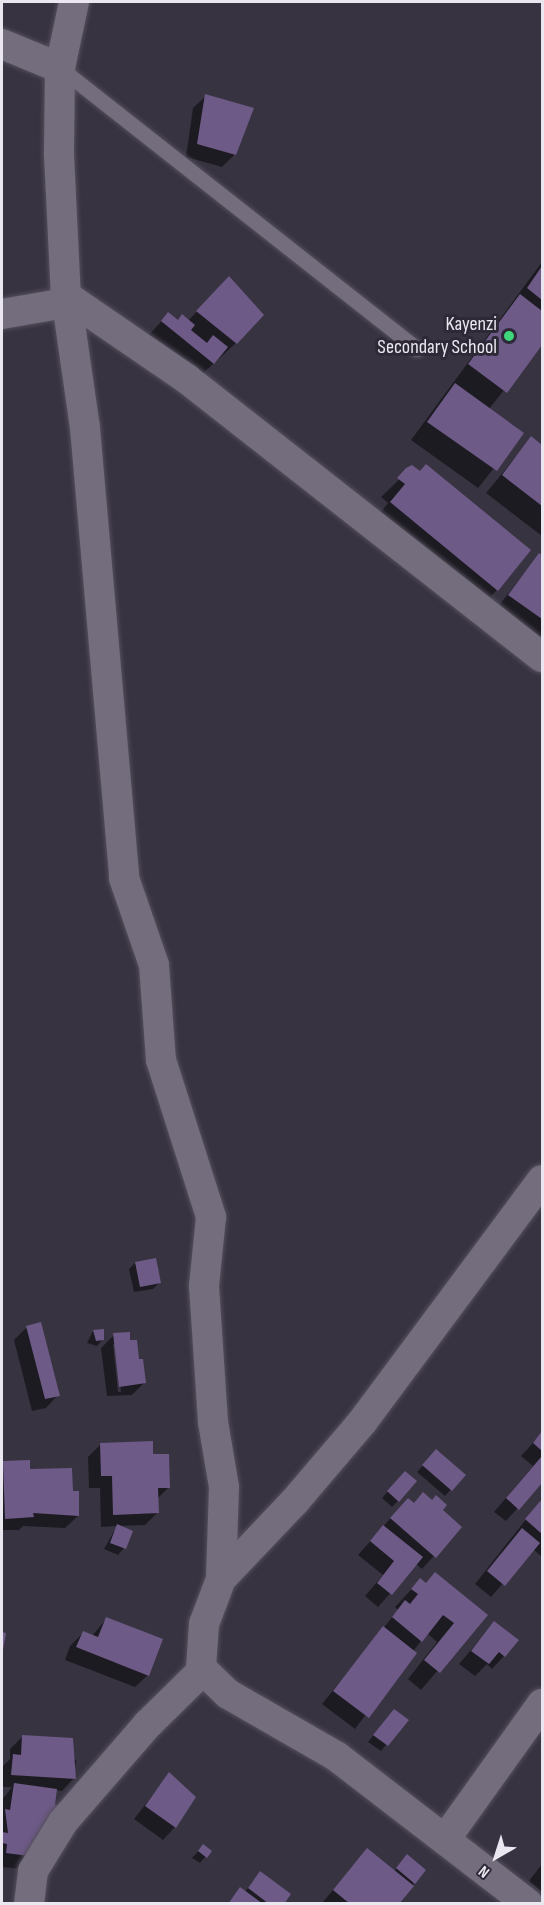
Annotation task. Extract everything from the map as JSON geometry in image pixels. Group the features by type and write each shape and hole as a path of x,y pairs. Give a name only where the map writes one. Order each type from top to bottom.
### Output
{"street":[{"path":"74,2 60,68 58,155 66,296 86,439 124,878 154,965 161,1060 211,1217 204,1286 213,1422 224,1487 221,1579 204,1623 199,1659 202,1671 228,1694 336,1756 446,1838 528,1904"},
{"path":"2,44 60,68"},
{"path":"2,314 65,303 66,296"},
{"path":"66,296 187,379 543,657"},
{"path":"221,1579 296,1501 363,1421 543,1180"},
{"path":"39,1897 34,1869 63,1822 133,1739 202,1671"},
{"path":"446,1838 543,1704"}],"lane":[{"path":"60,68 417,349"}],"building":[{"path":"205,94 254,108 236,155 197,144"},
{"path":"542,266 542,300 527,288"},
{"path":"229,276 264,315 237,344 196,311"},
{"path":"520,294 542,311 542,345 507,393 468,364"},
{"path":"168,312 178,320 182,314 195,325 191,330 207,343 213,335 228,347 214,364 161,321"},
{"path":"455,383 524,433 497,471 427,422"},
{"path":"531,436 542,445 542,506 502,475"},
{"path":"426,464 531,550 498,591 390,502 405,484 397,478 406,468 412,465 420,471"},
{"path":"539,553 542,555 542,619 508,595"},
{"path":"156,1258 161,1283 140,1287 135,1262"},
{"path":"41,1322 60,1396 45,1399 26,1326"},
{"path":"104,1329 104,1340 96,1341 93,1330"},
{"path":"130,1332 130,1340 137,1340 139,1359 143,1359 146,1383 119,1387 113,1333"},
{"path":"542,1431 542,1451 533,1443"},
{"path":"153,1441 153,1454 169,1454 170,1488 158,1488 159,1513 113,1515 112,1476 101,1476 100,1443"},
{"path":"436,1449 466,1475 452,1491 422,1465"},
{"path":"542,1456 542,1483 519,1510 506,1498"},
{"path":"30,1460 30,1469 72,1468 73,1491 79,1491 79,1516 33,1513 34,1517 5,1519 3,1461"},
{"path":"405,1471 417,1481 399,1502 387,1491"},
{"path":"423,1492 432,1500 436,1495 447,1505 443,1510 462,1527 436,1558 390,1518 408,1498 414,1503"},
{"path":"542,1499 542,1534 525,1519"},
{"path":"117,1524 133,1531 126,1549 110,1543"},
{"path":"383,1525 423,1557 392,1595 377,1583 394,1561 370,1541"},
{"path":"522,1528 540,1543 505,1586 487,1571"},
{"path":"435,1572 488,1615 440,1673 424,1660 454,1623 443,1615 422,1642 392,1617 405,1600 410,1604 418,1594 411,1589 420,1578 426,1583"},
{"path":"106,1617 163,1639 149,1676 76,1647 83,1631 98,1637"},
{"path":"494,1621 519,1640 505,1657 499,1652 489,1664 471,1651"},
{"path":"383,1626 417,1653 369,1718 333,1691"},
{"path":"2,1632 6,1633 3,1650 2,1649"},
{"path":"394,1709 409,1720 388,1746 373,1735"},
{"path":"22,1735 73,1738 76,1779 11,1775 13,1754 21,1755"},
{"path":"169,1772 196,1797 176,1828 145,1806"},
{"path":"14,1783 57,1789 55,1805 65,1806 44,1858 6,1853 7,1844 2,1843 2,1832 8,1833 5,1809 10,1810"},
{"path":"203,1844 212,1851 207,1858 198,1851"},
{"path":"367,1848 414,1886 399,1904 350,1904 333,1890"},
{"path":"407,1854 426,1870 415,1884 396,1868"},
{"path":"260,1871 291,1894 284,1904 269,1904 248,1888"},
{"path":"240,1887 263,1904 228,1904"}],"place":[{"name":"Kayenzi Secondary School","path":"509,336"}]}
